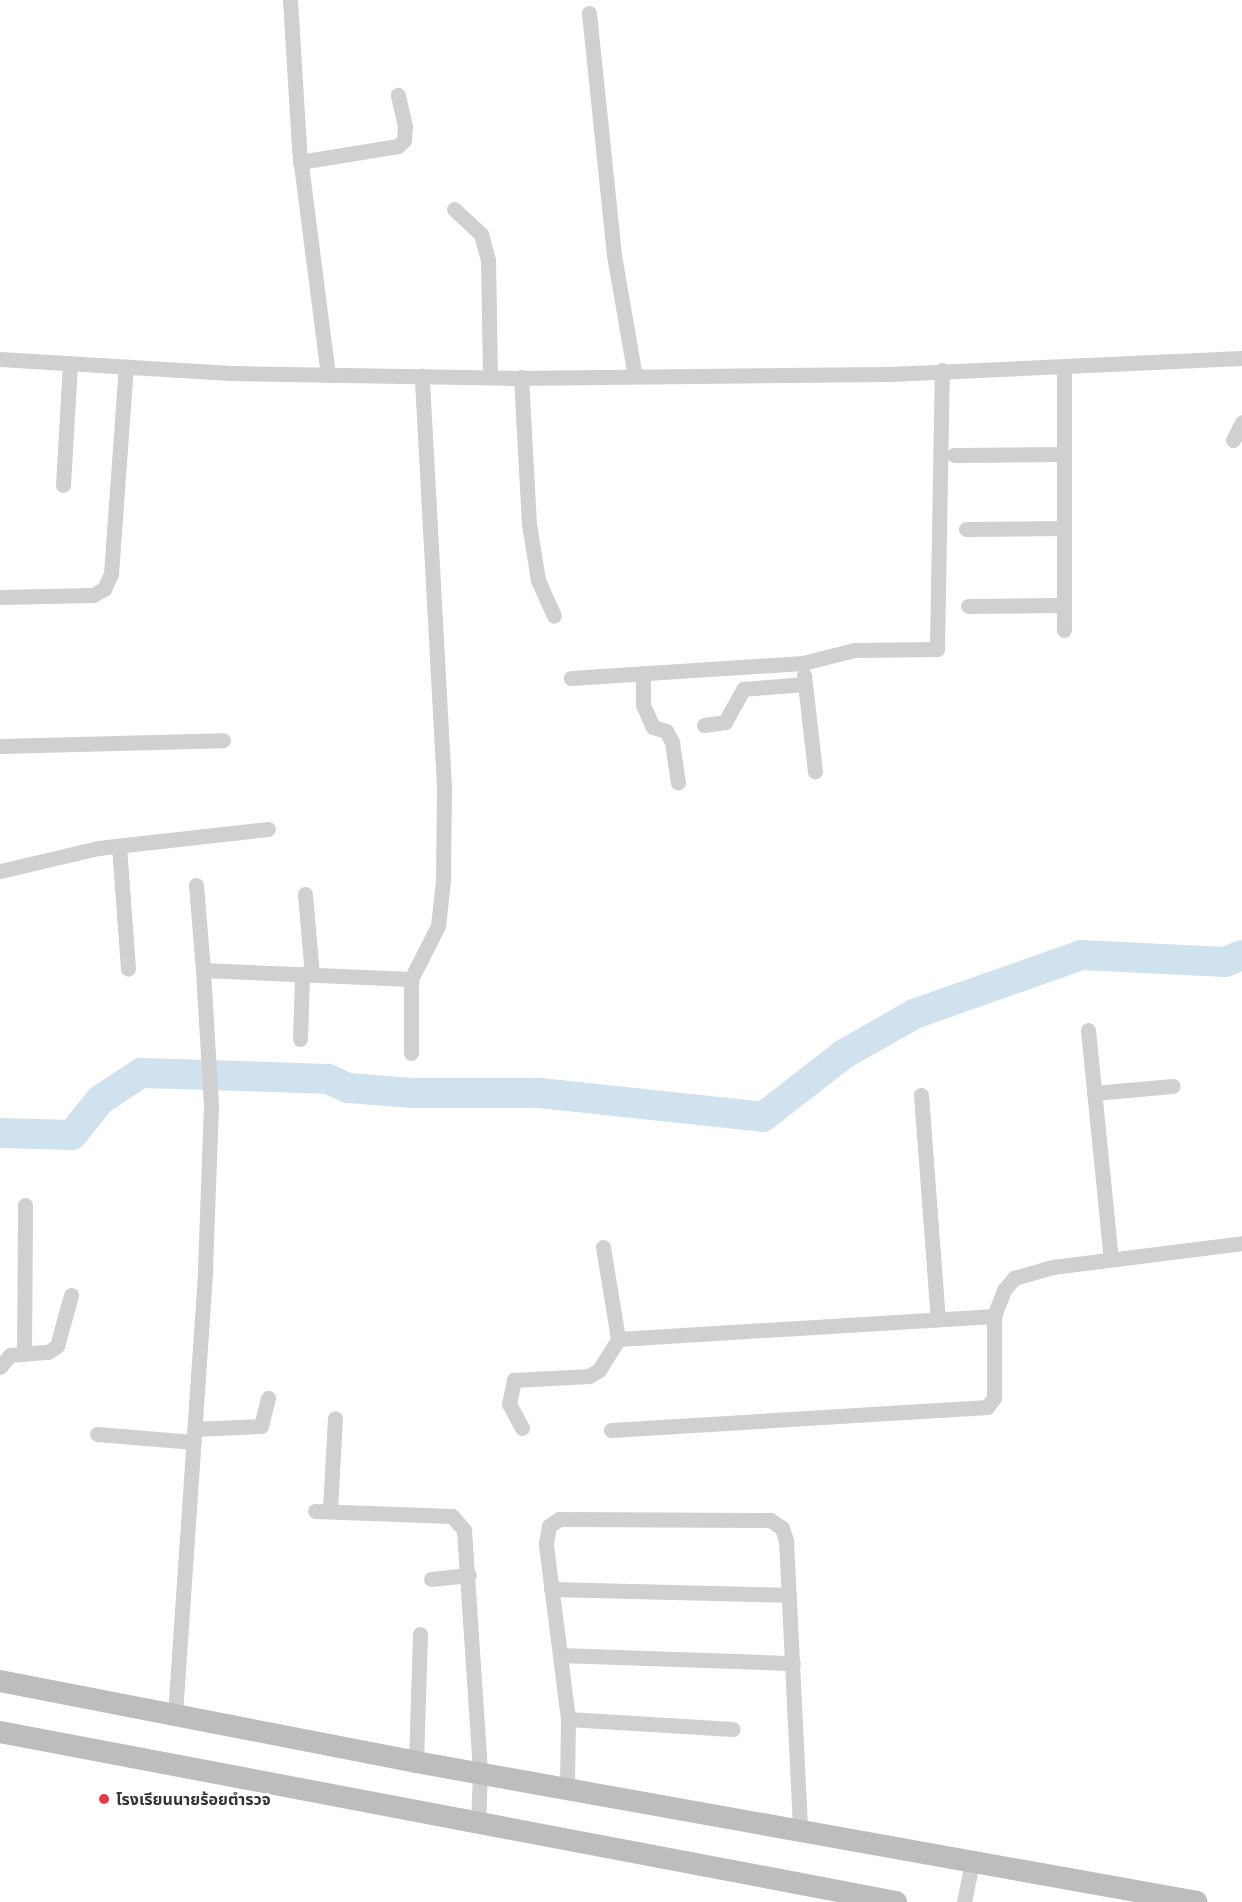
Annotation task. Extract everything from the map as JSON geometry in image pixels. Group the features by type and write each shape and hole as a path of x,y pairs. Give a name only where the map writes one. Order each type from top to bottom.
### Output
{"street":[{"path":"290,0 300,162 328,375"},
{"path":"589,14 614,255 634,376"},
{"path":"300,162 398,146 404,140 405,126 398,95"},
{"path":"454,209 481,234 488,260 490,377"},
{"path":"0,359 126,367 328,375 521,377 1064,367 1242,358"},
{"path":"63,485 70,363"},
{"path":"0,597 93,595 104,589 111,574 126,367"},
{"path":"1064,367 1064,630"},
{"path":"571,678 803,663 854,650 939,648 942,370"},
{"path":"411,1053 411,979 438,926 443,881 444,787 422,376"},
{"path":"521,377 529,524 538,580 554,616"},
{"path":"1233,440 1242,423"},
{"path":"954,455 1063,454"},
{"path":"966,529 1063,528"},
{"path":"968,606 1064,605"},
{"path":"803,663 815,771"},
{"path":"643,673 643,705 653,727 666,732 672,742 678,783"},
{"path":"704,724 725,722 743,689 806,684"},
{"path":"0,746 223,740"},
{"path":"0,871 119,846 268,829"},
{"path":"119,846 128,969"},
{"path":"175,1714 194,1435 211,1105 196,885"},
{"path":"300,1039 307,975 305,894"},
{"path":"203,970 411,979"},
{"path":"1088,1030 1111,1259"},
{"path":"1094,1093 1173,1086"},
{"path":"921,1095 938,1319"},
{"path":"24,1353 25,1205"},
{"path":"611,1430 987,1407 994,1398 994,1316 1004,1290 1014,1278 1053,1267 1242,1243"},
{"path":"522,1428 509,1404 514,1380 590,1376 599,1370 618,1339 603,1247"},
{"path":"0,1367 10,1354 57,1347 71,1295"},
{"path":"618,1339 994,1316"},
{"path":"97,1434 194,1435 261,1426 268,1398"},
{"path":"336,1418 323,1511 452,1516 464,1530 469,1575 480,1773 478,1822"},
{"path":"567,1788 568,1719 546,1544 549,1526 559,1518 770,1520 784,1533 801,1831"},
{"path":"431,1579 469,1575"},
{"path":"551,1589 789,1595"},
{"path":"416,1762 420,1634"},
{"path":"560,1655 793,1663"},
{"path":"0,1681 416,1762 1197,1902"},
{"path":"568,1719 733,1729"},
{"path":"0,1732 896,1902"},
{"path":"964,1902 972,1862"}],"waterway":[{"path":"0,1133 72,1135 100,1100 141,1073 328,1079 348,1088 413,1093 540,1093 763,1117 844,1054 914,1014 1082,955 1225,962 1242,955"}],"place":[{"name":"โรงเรียนนายร้อยตำรวจ","path":"104,1799"}]}
